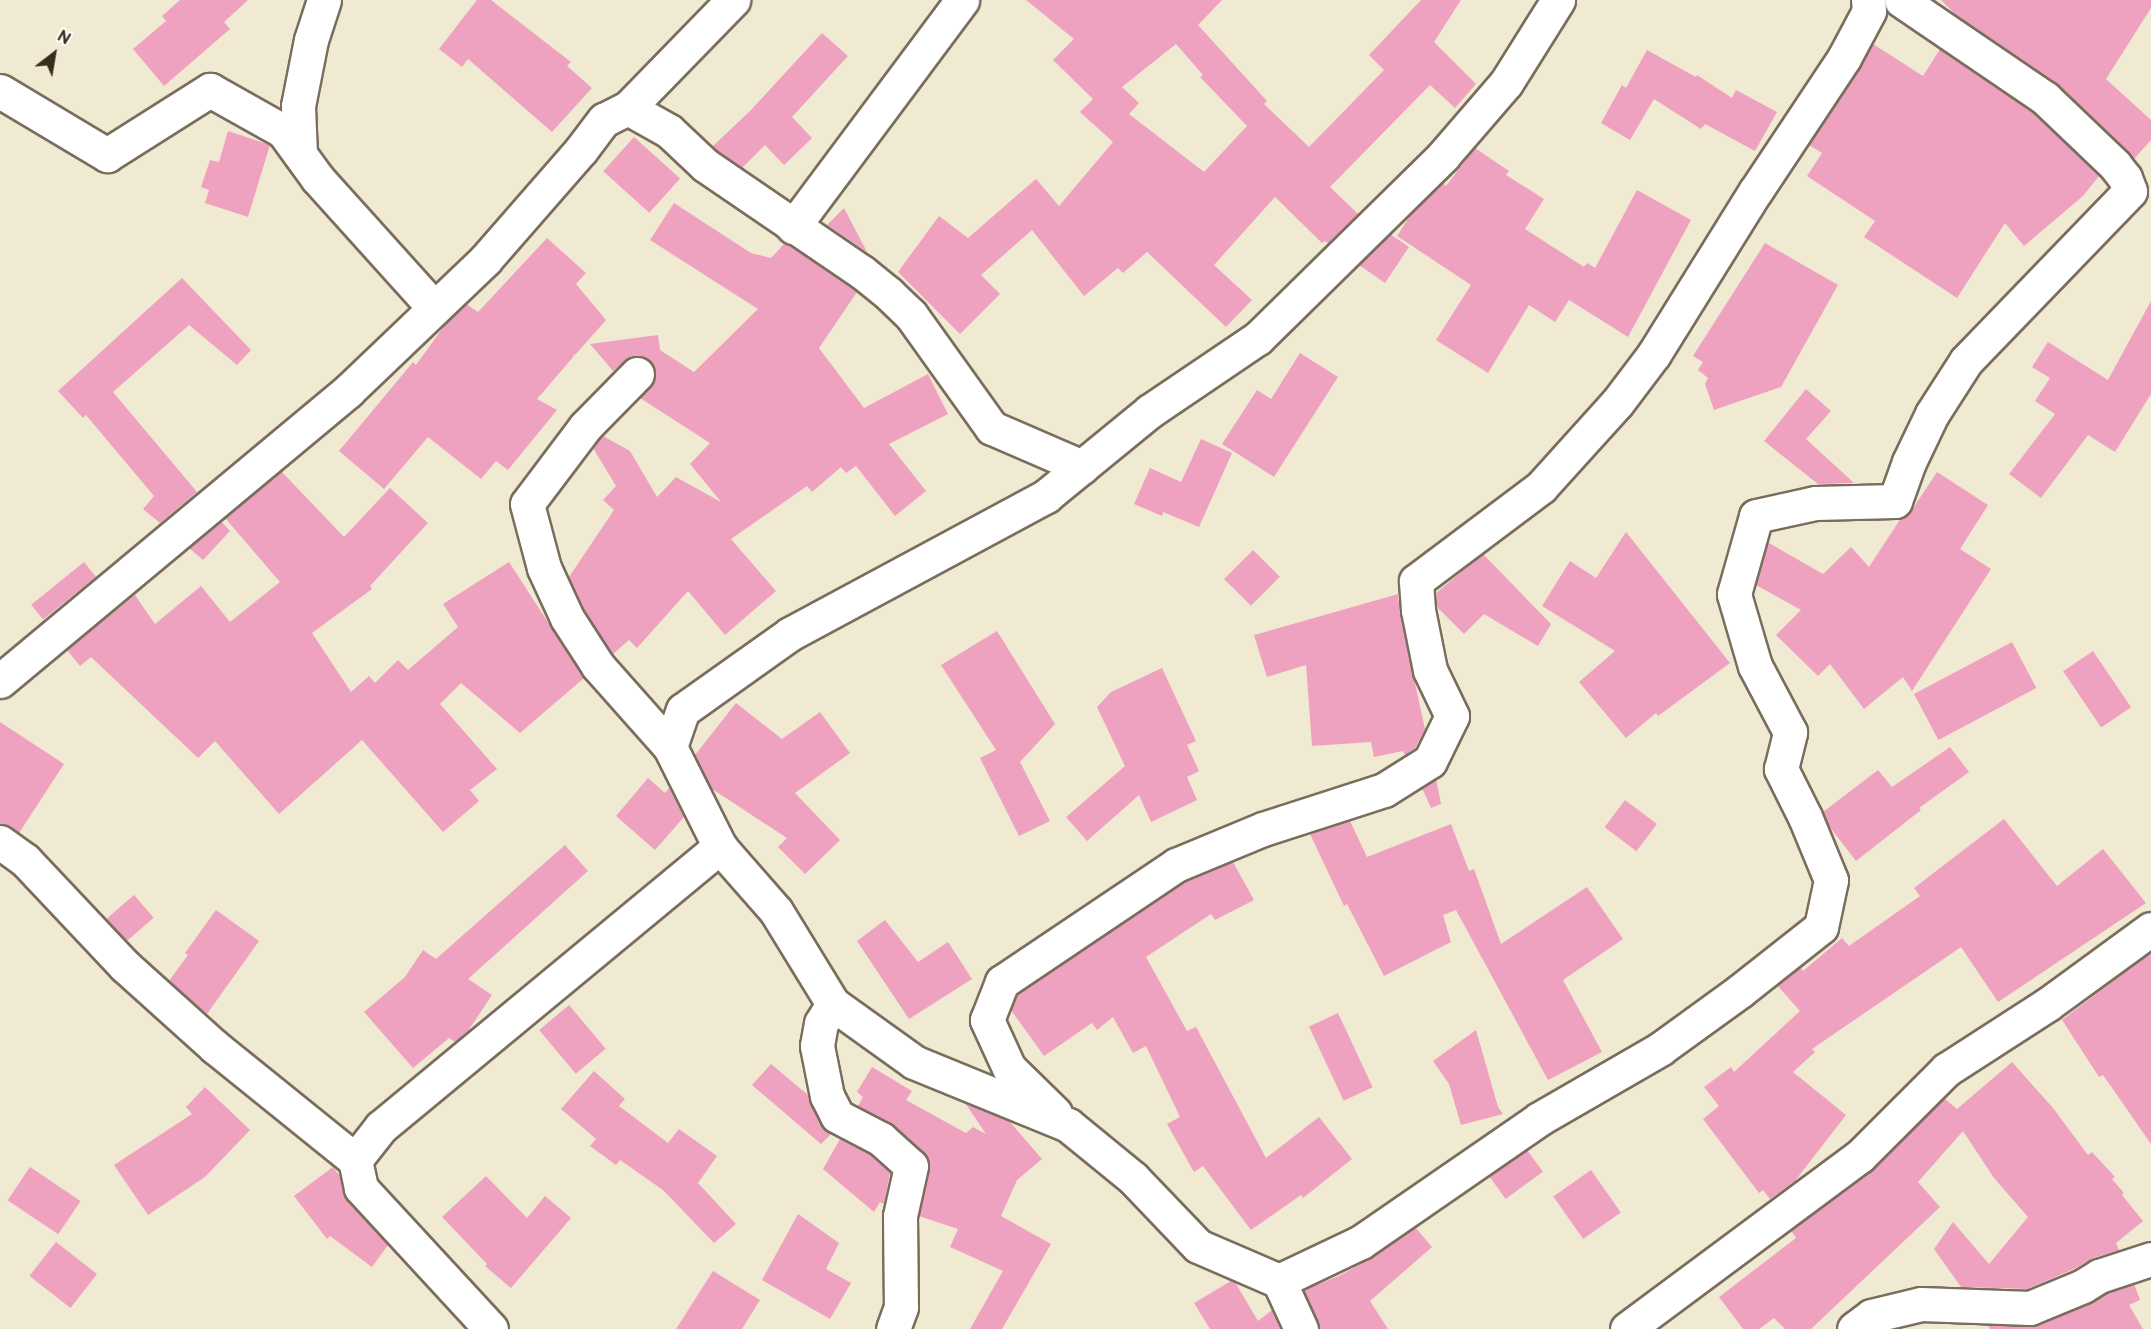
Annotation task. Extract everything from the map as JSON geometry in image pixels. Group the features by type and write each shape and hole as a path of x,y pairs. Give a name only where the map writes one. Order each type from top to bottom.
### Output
{"street":[{"path":"300,154 298,106 311,40 324,0"},
{"path":"0,681 348,391 485,260 581,150 604,120 628,108 733,0"},
{"path":"793,227 963,0"},
{"path":"670,747 683,710 790,634 1046,496 1150,411 1258,338 1443,156 1506,83 1558,0"},
{"path":"1301,1329 1279,1281 1198,1246 1133,1178 1068,1125 1009,1068 987,1020 1002,982 1176,865 1263,829 1384,790 1430,761 1452,716 1430,670 1418,610 1416,581 1540,487 1617,403 1654,354 1755,192 1844,58 1869,11 1868,0"},
{"path":"1279,1281 1361,1242 1539,1119 1660,1049 1740,991 1821,927 1831,880 1805,817 1781,769 1790,732 1755,666 1734,594 1756,516 1815,502 1895,501 1909,462 1932,414 1966,361 2130,191 2125,178 2115,165 2045,99 1901,0"},
{"path":"0,91 107,155 210,90 283,131 318,179 434,308"},
{"path":"628,108 669,131 705,165 862,272 911,315 992,428 1082,467"},
{"path":"637,374 585,427 527,504 544,568 567,618 598,666 670,747 720,847 776,911 833,1004 914,1062 1068,1125"},
{"path":"0,842 25,860 125,966 215,1047 355,1160 361,1188 491,1329"},
{"path":"355,1160 381,1127 720,847"},
{"path":"1627,1329 1860,1156 1946,1070 2048,1004 2151,929"},
{"path":"833,1004 821,1023 817,1046 827,1096 837,1116 881,1139 911,1166 900,1216 901,1307 893,1329"},
{"path":"1854,1329 1871,1316 1921,1304 2030,1308 2083,1286 2099,1276 2151,1259"}],"building":[{"path":"180,0 248,0 224,22 230,29 164,86 133,49 166,21 162,16"},
{"path":"477,0 491,0 571,62 567,66 592,88 552,132 468,59 462,67 439,49"},
{"path":"1026,0 1222,0 1198,25 1267,101 1264,104 1309,147 1384,70 1369,55 1421,0 1461,0 1434,42 1476,84 1455,108 1430,85 1330,187 1358,214 1328,243 1325,241 1322,243 1275,197 1214,265 1252,300 1226,327 1147,252 1123,273 1118,268 1084,296 1032,230 981,275 1000,294 960,334 898,272 939,216 968,238 1036,179 1059,206 1113,142 1080,112 1093,99 1053,60 1074,39","holes":["1176,44 1203,75 1200,77 1247,126 1204,172 1129,114 1139,103 1122,87"]},
{"path":"1941,0 2151,0 2151,8 2106,79 2151,120 2151,140 2134,159 2058,84 1955,14"},
{"path":"822,33 848,56 792,117 812,138 784,165 765,145 742,168 717,150 713,146 750,111"},
{"path":"1873,44 1923,76 1940,49 2033,113 2099,176 2083,196 2024,246 2005,223 1957,298 1864,237 1875,221 1807,176 1822,153 1809,145"},
{"path":"1647,50 1696,77 1697,75 1732,98 1736,90 1777,112 1755,151 1705,124 1701,129 1654,99 1630,140 1601,123 1622,85 1626,88"},
{"path":"228,131 270,145 248,217 205,203 209,190 201,187 210,160 219,162"},
{"path":"634,137 680,178 649,213 603,171"},
{"path":"1475,148 1509,171 1506,175 1544,199 1525,229 1584,267 1587,263 1595,268 1637,190 1691,220 1628,337 1569,300 1555,322 1529,305 1488,373 1436,340 1471,285 1397,236 1412,213 1442,183 1446,186"},
{"path":"674,203 751,253 771,258 785,243 857,292 819,348 864,408 928,374 948,414 889,444 926,491 895,516 856,466 846,473 841,467 812,492 807,486 731,539 776,591 725,635 688,591 637,648 629,640 613,654 583,609 569,577 614,510 603,500 616,486 593,448 603,436 630,451 657,497 676,477 721,502 690,464 710,443 640,398 655,379 655,370 650,361 641,356 631,356 613,371 590,344 658,335 660,350 694,372 758,309 650,240"},
{"path":"844,208 867,252 827,225"},
{"path":"1390,234 1409,247 1385,283 1359,265"},
{"path":"547,238 586,273 576,284 606,320 575,355 573,354 574,356 537,399 557,410 508,470 496,461 481,479 428,437 384,489 339,451 413,362 416,365 447,322 466,304 478,312"},
{"path":"1765,243 1838,285 1781,387 1714,410 1705,384 1708,378 1698,370 1703,362 1693,356"},
{"path":"182,278 251,350 237,365 189,325 113,392 197,492 160,523 143,509 154,496 86,415 83,418 58,391"},
{"path":"2151,301 2151,394 2115,452 2088,435 2041,498 2009,474 2055,414 2035,401 2050,378 2032,367 2048,342 2108,380"},
{"path":"1300,353 1338,377 1274,477 1222,444 1257,390 1271,399"},
{"path":"1806,389 1831,411 1806,439 1854,483 1818,484 1764,441"},
{"path":"1201,439 1232,453 1199,527 1163,512 1162,516 1134,504 1150,468 1181,482"},
{"path":"281,471 344,537 390,488 428,523 370,586 372,589 312,633 351,692 369,676 375,683 398,660 408,670 458,627 443,604 509,562 584,678 520,733 461,683 440,704 497,769 470,790 479,801 443,832 362,740 279,814 215,741 198,758 91,657 80,666 67,650 135,595 155,624 201,586 230,622 280,582 225,518"},
{"path":"1937,472 1988,505 1960,549 1991,569 1912,691 1903,677 1864,709 1830,664 1818,676 1776,635 1801,610 1756,585 1767,546 1769,543 1823,574 1851,547 1869,567 1901,518 1908,516"},
{"path":"221,521 230,531 203,560 189,548"},
{"path":"1626,532 1730,663 1658,716 1656,713 1626,738 1579,682 1615,651 1542,606 1570,561 1596,578"},
{"path":"1253,550 1280,577 1251,606 1224,579"},
{"path":"1483,554 1551,624 1538,646 1484,614 1464,634 1437,607 1436,593"},
{"path":"84,562 96,577 43,620 31,605"},
{"path":"1398,594 1400,614 1425,729 1415,748 1405,755 1403,751 1374,757 1371,742 1312,746 1306,665 1267,677 1254,635"},
{"path":"997,631 1055,724 1020,762 1050,821 1019,836 980,758 996,750 941,665"},
{"path":"2012,642 2036,688 1938,740 1914,694"},
{"path":"2093,651 2131,707 2101,728 2063,671"},
{"path":"1162,668 1196,741 1187,745 1199,771 1187,777 1197,800 1151,822 1139,795 1087,841 1066,817 1125,766 1097,707 1111,692"},
{"path":"736,703 782,739 820,712 850,753 795,793 840,840 805,874 778,847 787,838 712,789 695,755"},
{"path":"0,722 64,764 19,833 0,824"},
{"path":"1950,747 1969,772 1919,808 1921,810 1856,861 1829,826 1823,812 1878,770 1892,787"},
{"path":"648,778 665,793 669,788 684,817 655,850 616,816"},
{"path":"1436,779 1441,804 1431,808 1422,788"},
{"path":"1625,800 1657,824 1636,851 1605,827"},
{"path":"2004,819 2057,886 2103,849 2146,903 1998,1002 1961,947 1812,1049 1815,1052 1793,1072 1846,1115 1795,1181 1770,1199 1763,1190 1759,1193 1703,1119 1719,1106 1704,1087 1731,1067 1734,1072 1800,1011 1777,985 1801,968 1803,971 1842,938 1849,946 1920,896 1914,888"},
{"path":"1350,821 1367,857 1451,824 1469,871 1474,869 1501,944 1587,887 1623,939 1563,980 1602,1052 1548,1080 1456,910 1443,915 1451,942 1384,976 1347,904 1344,906 1310,834"},
{"path":"565,845 588,871 468,979 492,995 468,1031 455,1042 449,1038 413,1068 364,1012 405,977 423,950 436,959"},
{"path":"1233,862 1254,900 1215,920 1211,914 1146,957 1187,1031 1196,1027 1266,1158 1319,1117 1352,1159 1303,1198 1301,1195 1251,1230 1203,1166 1194,1172 1167,1124 1180,1117 1146,1046 1133,1053 1113,1017 1097,1030 1092,1023 1044,1056 1011,1010 1017,994 1182,883"},
{"path":"134,895 154,918 127,941 107,919"},
{"path":"216,910 259,941 207,1014 169,981 188,955 185,953"},
{"path":"885,920 918,962 948,942 972,979 909,1019 857,941"},
{"path":"2151,952 2151,1144 2103,1075 2099,1077 2062,1020"},
{"path":"569,1005 606,1049 576,1074 539,1030"},
{"path":"1338,1013 1373,1087 1344,1101 1309,1027"},
{"path":"1476,1030 1498,1107 1503,1114 1461,1125 1449,1084 1433,1061"},
{"path":"2012,1062 2053,1108 2088,1155 2092,1152 2115,1177 2112,1179 2124,1193 2122,1195 2143,1221 2116,1243 2119,1250 2093,1258 2074,1269 2027,1289 1961,1287 1934,1249 1953,1222 1989,1264 2028,1217 1994,1178 1963,1131 1918,1182 1940,1207 1811,1329 1785,1329 1774,1318 1759,1329 1743,1329 1719,1297 1796,1238 1791,1230 1873,1169 1944,1098 1957,1109"},
{"path":"771,1064 808,1095 820,1124 831,1134 821,1144 752,1085"},
{"path":"872,1067 912,1091 906,1100 966,1133 973,1127 986,1134 965,1103 1009,1121 1042,1159 1017,1180 1001,1216 1051,1244 1002,1329 970,1329 1003,1271 950,1247 958,1229 919,1216 929,1160 894,1125 858,1106 863,1097 857,1092"},
{"path":"594,1071 625,1099 619,1106 668,1143 679,1129 717,1156 698,1183 736,1224 714,1243 663,1190 620,1160 616,1165 590,1146 596,1139 561,1109"},
{"path":"205,1087 250,1130 205,1177 148,1215 114,1165 192,1114 186,1107"},
{"path":"840,1139 870,1155 890,1173 884,1204 880,1202 874,1212 823,1169"},
{"path":"1527,1150 1543,1172 1506,1199 1490,1177"},
{"path":"30,1167 81,1201 58,1234 8,1200"},
{"path":"333,1167 339,1175 347,1200 388,1245 372,1267 330,1236 327,1239 294,1196"},
{"path":"1591,1170 1621,1213 1583,1239 1553,1196"},
{"path":"486,1176 527,1218 545,1196 571,1218 511,1288 485,1266 487,1264 442,1217"},
{"path":"798,1214 839,1243 826,1269 851,1283 830,1319 762,1280"},
{"path":"1415,1227 1432,1247 1370,1301 1388,1329 1319,1329 1304,1290 1341,1275 1369,1259"},
{"path":"56,1242 97,1274 71,1308 30,1276"},
{"path":"713,1271 760,1300 742,1329 676,1329"},
{"path":"1231,1281 1235,1282 1258,1321 1272,1310 1280,1329 1210,1329 1194,1303"},
{"path":"2134,1284 2140,1300 2129,1305 2143,1329 1990,1329 1988,1325 2037,1325 2090,1303 2107,1293"}]}
